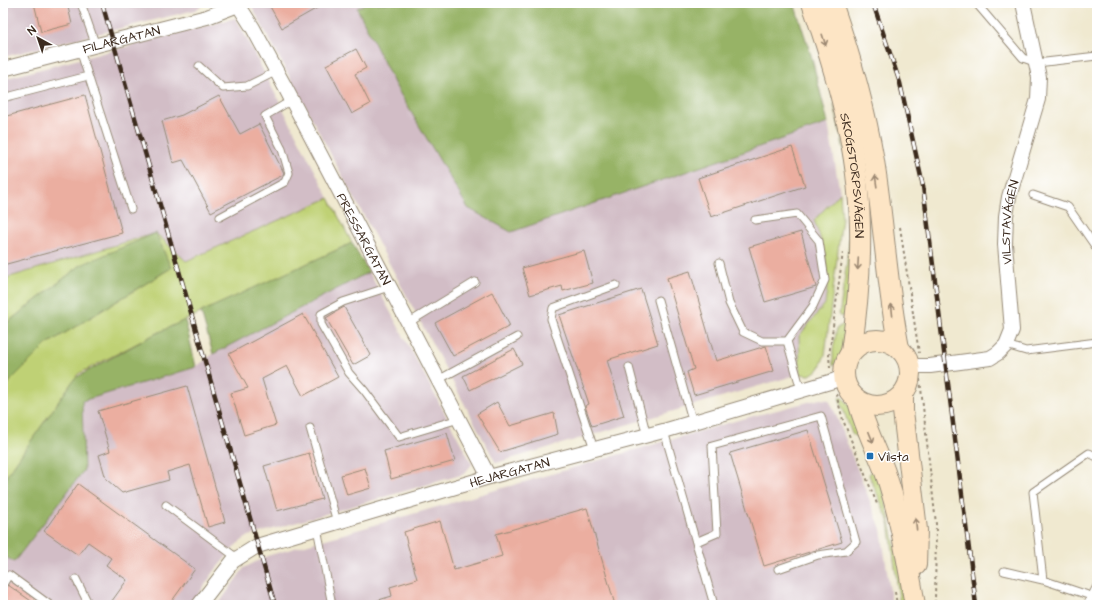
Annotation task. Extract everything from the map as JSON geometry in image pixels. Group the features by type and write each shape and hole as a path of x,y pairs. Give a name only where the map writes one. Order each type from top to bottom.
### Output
{"main road":[{"name":"SKOGSTORPSVÄGEN","path":"812,3 843,104 853,151 858,192 860,228 855,325 851,352"},
{"name":"SKOGSTORPSVÄGEN","path":"832,3 858,87 874,161 893,318 899,348"},
{"path":"871,340 888,341 899,348 915,366 910,381 903,394 896,401 882,406 870,406 858,401 848,389 844,376 844,364 851,352 860,344 871,340"},
{"path":"903,394 917,530 916,605"},
{"path":"858,401 861,415 884,471 898,515 916,605"}],"street":[{"name":"VILSTAVÄGEN","path":"1006,345 1012,330 1005,244 1006,216 1009,197 1038,99 1039,77 1023,3"},
{"name":"FILARGATAN","path":"3,69 207,17 239,4"},
{"name":"PRESSARGATAN","path":"239,4 292,100 489,477"},
{"path":"915,366 990,358 1006,345"},
{"name":"HEJARGATAN","path":"199,605 217,580 237,558 257,546 489,477 693,423 844,376"}],"lane":[{"path":"81,3 96,46"},
{"path":"976,3 1023,58 1036,63 1097,56"},
{"path":"80,50 131,210"},
{"path":"199,66 223,88 247,86 276,71"},
{"path":"3,98 88,76"},
{"path":"220,217 285,182 289,173 282,149 265,116 292,100"},
{"path":"1033,195 1068,207 1097,249"},
{"path":"755,220 796,214 819,241 825,280 813,306 787,341"},
{"path":"719,263 729,303 743,332 762,341 787,341"},
{"path":"408,323 475,282"},
{"path":"594,449 551,319 553,308 616,285"},
{"path":"389,287 343,302 321,314 321,324 349,373 364,390 399,437 459,419"},
{"path":"658,300 693,423"},
{"path":"438,380 517,337"},
{"path":"787,341 801,390"},
{"path":"1006,345 1026,352 1097,342"},
{"path":"628,368 647,436"},
{"path":"696,542 717,534 712,446 821,416 856,542 846,551 818,555 778,569"},
{"path":"310,428 337,522"},
{"path":"664,431 714,605"},
{"path":"1043,580 1033,492 1089,452 1097,457"},
{"path":"166,505 237,558"},
{"path":"317,528 332,605"},
{"path":"1004,571 1043,580 1094,597"},
{"path":"3,584 9,575 50,605"},
{"path":"76,579 89,605"},
{"path":"1088,605 1094,597 1097,586"}],"path":[{"path":"915,366 936,524 935,605"}],"shaded area":[{"path":"3,3 206,3 195,10 3,57"},
{"path":"250,3 367,3 357,8 395,85 468,208 511,232 828,123 840,193 814,220 825,252 828,282 825,304 799,336 800,374 496,463"},
{"path":"236,18 329,198 186,261 156,233 3,279 3,79"},
{"path":"369,272 472,464 464,474 249,536 237,544 216,569 191,605 3,605 3,555 14,562 84,470 82,401 196,367 213,354"},
{"path":"820,399 829,400 834,410 881,529 892,605 218,605 244,568 267,556 742,419"}],"green space":[{"path":"367,3 794,3 811,55 828,123 511,232 468,208 395,85 357,8"},
{"path":"834,104 851,174 852,317 839,316 849,241 850,195 846,160"},
{"path":"840,193 842,218 825,355 819,369 810,375 800,374 799,336 825,304 828,282 825,252 814,220"},
{"path":"329,198 352,243 153,335 78,374 3,481 3,391 11,380 47,344 171,268 81,265 3,326 3,279 156,233 186,261"},
{"path":"156,233 171,268 47,344 11,380 3,391 3,326 81,265"},
{"path":"352,243 369,272 213,354 201,312"},
{"path":"185,320 196,367 82,401 84,470 14,562 3,555 3,481 75,378 153,335"},
{"path":"844,324 851,324 840,359 833,366 833,349 837,328"},
{"path":"841,397 849,404 855,414 863,436 859,438 852,434 839,398"},
{"path":"873,468 881,479 901,573 904,605 900,605 889,522 869,475"}],"building":[{"path":"34,3 67,3 72,24 41,32"},
{"path":"268,3 326,3 282,28"},
{"path":"356,49 366,68 355,74 370,104 352,114 326,65"},
{"path":"85,95 122,233 3,265 3,228 6,228 3,217 3,117"},
{"path":"219,96 240,134 259,124 284,173 283,175 211,212 183,160 173,163 162,121 182,115"},
{"path":"792,147 805,186 711,217 698,178"},
{"path":"801,232 816,287 765,302 749,247"},
{"path":"584,251 593,283 563,291 562,286 530,295 522,268"},
{"path":"690,271 716,361 766,346 774,371 694,395 687,372 694,369 667,278"},
{"path":"641,289 658,344 607,360 624,416 592,426 585,406 589,404 559,315"},
{"path":"492,292 510,326 453,356 435,323"},
{"path":"344,307 371,355 353,365 326,318"},
{"path":"303,314 338,377 303,396 287,366 262,379 276,425 244,435 231,393 248,388 229,354"},
{"path":"514,349 522,364 470,390 463,376"},
{"path":"187,386 225,522 208,527 190,465 167,472 169,480 122,493 106,479 99,455 110,451 98,411"},
{"path":"497,402 510,426 554,413 558,434 500,452 477,414"},
{"path":"808,430 842,542 764,566 730,453"},
{"path":"447,433 455,461 391,479 384,451"},
{"path":"309,453 322,499 277,511 264,466"},
{"path":"365,468 371,488 347,495 341,475"},
{"path":"78,484 195,569 169,605 109,605 127,580 106,565 111,558 88,542 78,555 44,531"},
{"path":"587,508 615,605 373,605 372,602 392,596 390,587 417,579 404,532 440,521 454,570 502,556 496,534"},
{"path":"8,585 37,605 3,605 3,589"}],"railway":[{"path":"102,3 275,605"},
{"path":"873,3 900,83 923,186 976,605"}],"place":[{"name":"Vilsta","path":"870,456"}]}
